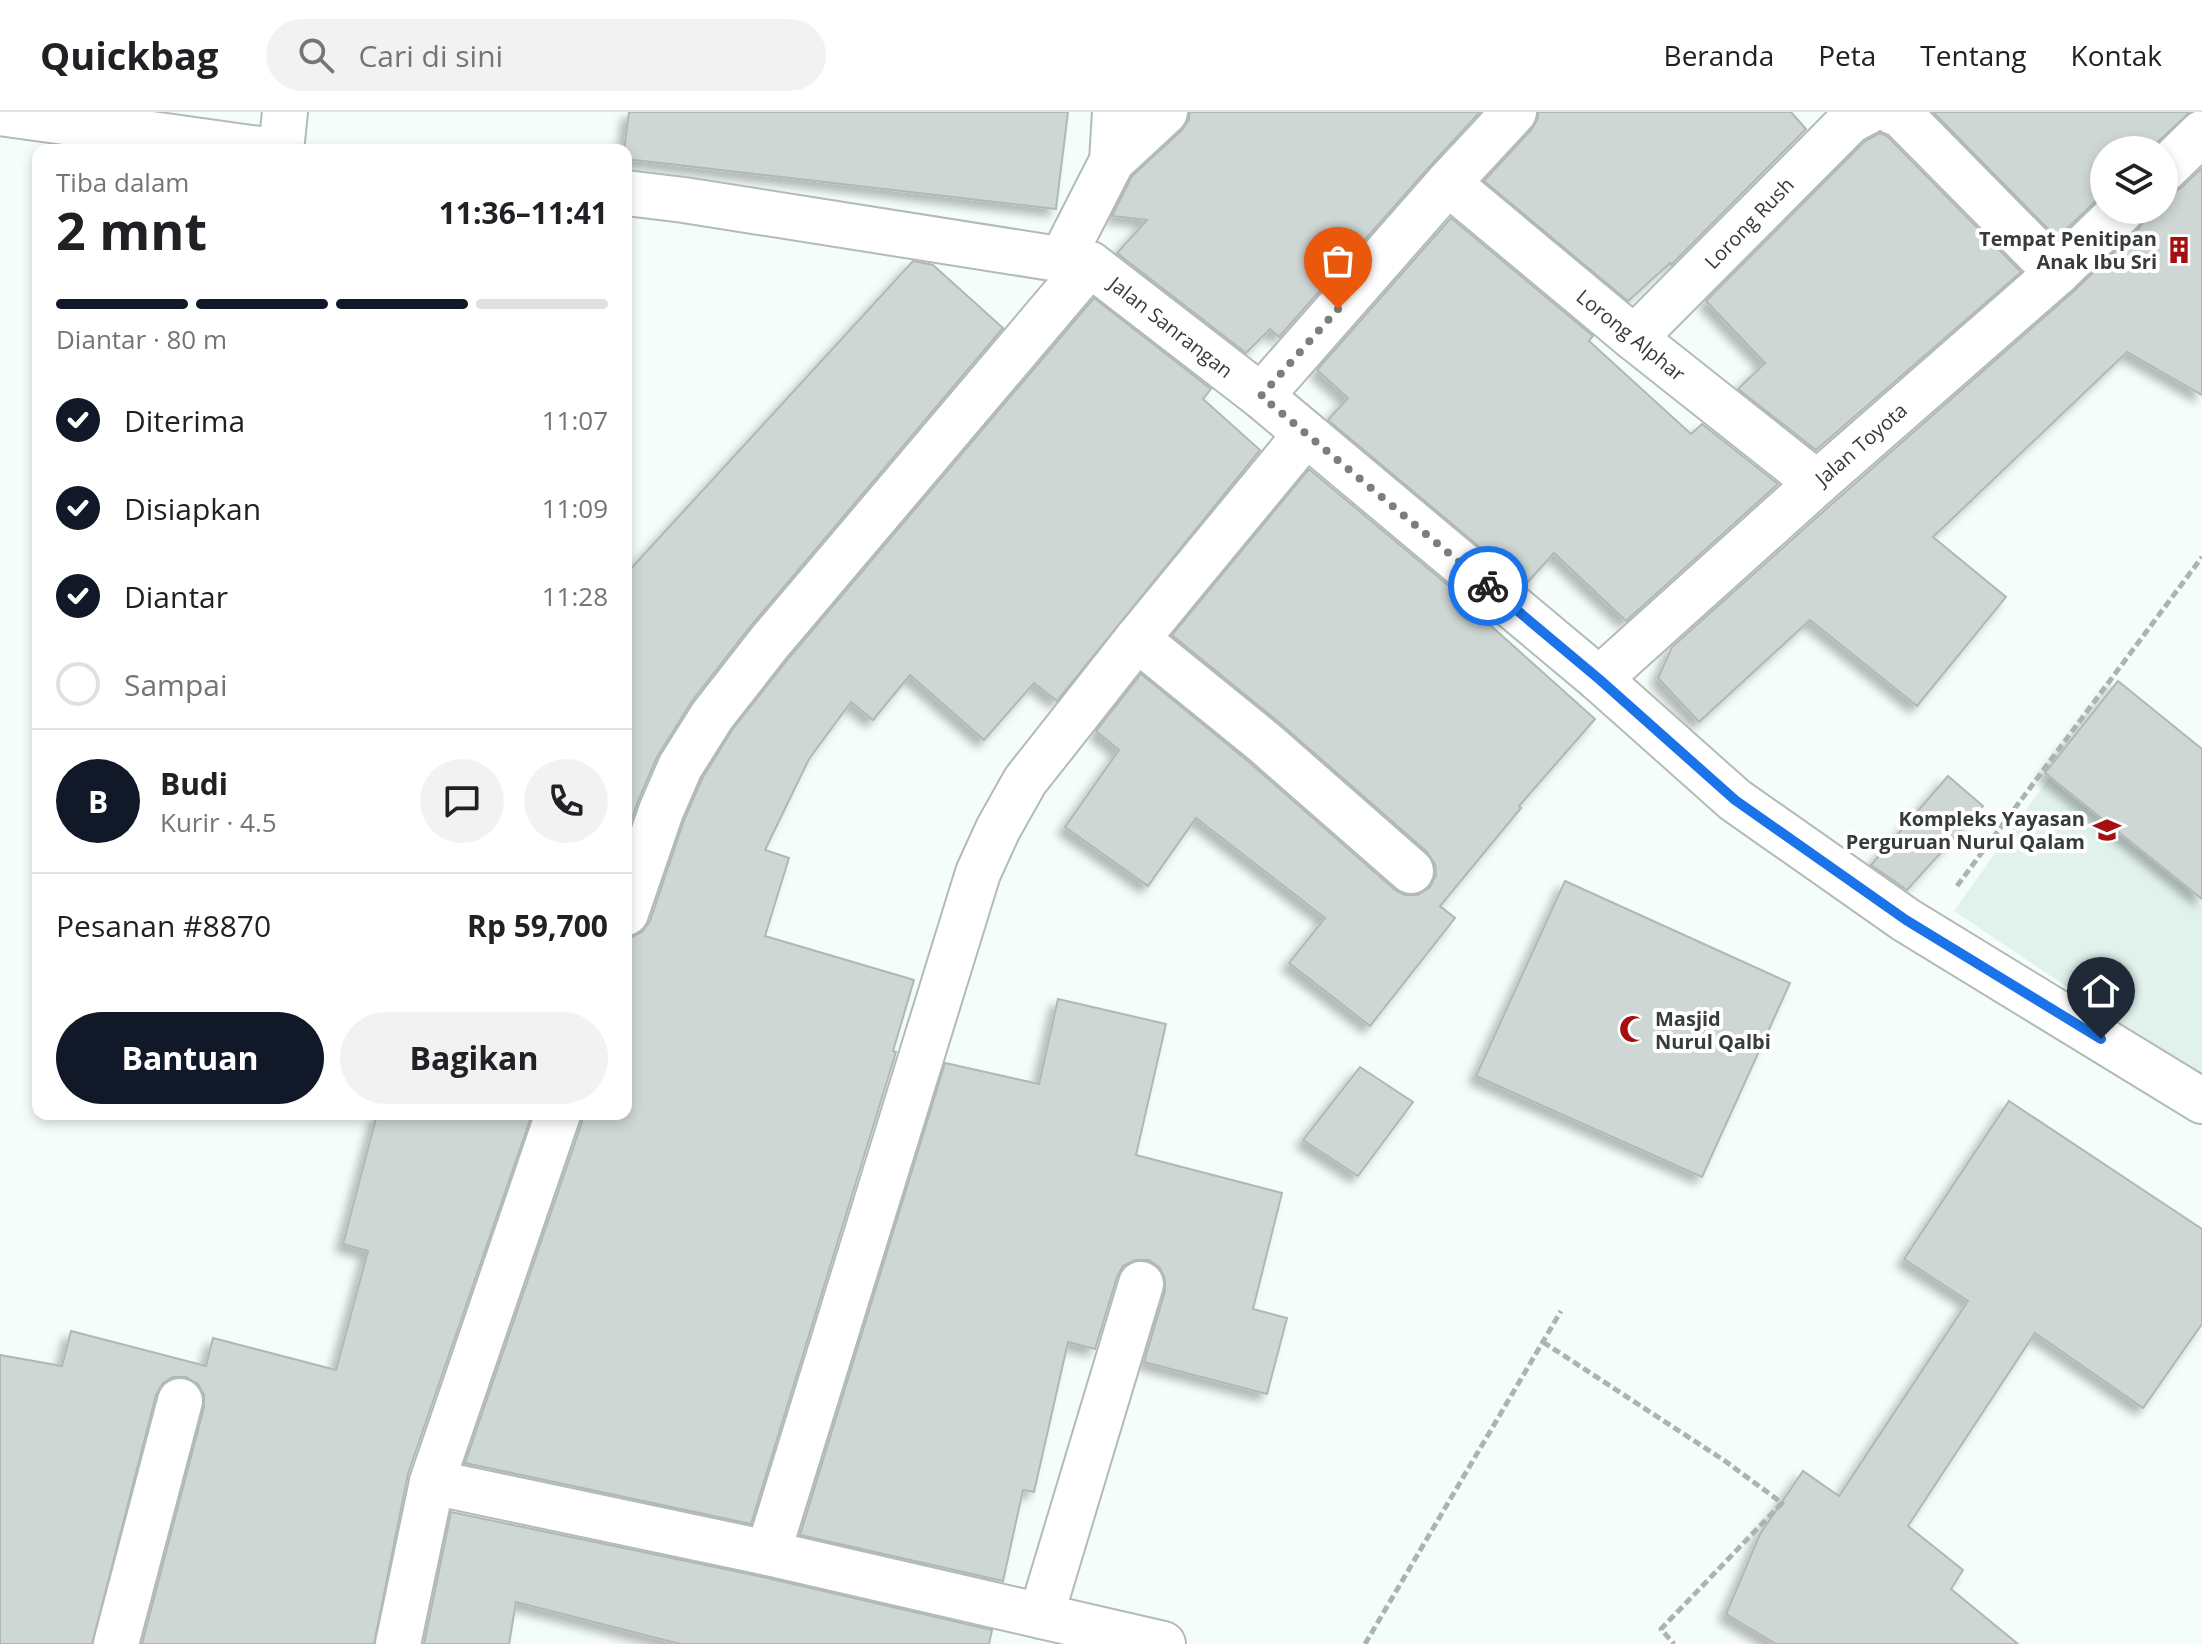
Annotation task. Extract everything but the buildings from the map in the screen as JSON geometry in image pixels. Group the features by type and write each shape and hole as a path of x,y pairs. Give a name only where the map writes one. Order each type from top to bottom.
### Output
{"street":[{"path":"282,144 285,112"},
{"path":"632,896 661,811 680,767 712,716 1076,261 1112,161 1115,112"},
{"path":"1112,161 1165,112"},
{"path":"1261,396 1514,112"},
{"name":"Lorong Rush","path":"1634,338 1850,121 1867,112"},
{"path":"1893,112 1900,114 2057,273"},
{"path":"0,113 223,144"},
{"path":"2178,156 2202,133"},
{"name":"Lorong Alphar","path":"1448,183 1634,338 1817,483"},
{"name":"Jalan Sanrangan","path":"632,194 1076,261 1261,396 1599,679 1735,800 1906,920 2202,1101"},
{"name":"Jalan Toyota","path":"1599,679 2057,273 2108,224"},
{"path":"768,1553 978,873 998,829 1025,781 1306,434"},
{"path":"1137,639 1265,743 1411,871"},
{"path":"398,1644 432,1482 556,1120"},
{"path":"1041,1616 1141,1284"},
{"path":"116,1644 180,1401"},
{"path":"432,1482 768,1553 1163,1644"}],"path":[{"path":"1924,930 2202,557"},
{"path":"1365,1644 1561,1311"},
{"path":"1543,1342 1725,1461 1782,1503 1661,1629 1674,1644"}],"shaded area":[{"name":"Kompleks Yayasan Perguruan Nurul Qalam","path":"2118,681 2202,749 2202,1078 1954,911"}],"way so far":[{"path":"1338,309 1261,396 1488,586"}],"place":[{"name":"Tempat Penitipan Anak Ibu Sri","path":"2179,250"},
{"name":"Kompleks Yayasan Perguruan Nurul Qalam","path":"2107,830"},
{"name":"Masjid Nurul Qalbi","path":"1633,1029"}],"route":[{"path":"1488,586 1735,800 1906,920 2101,1039"}]}
